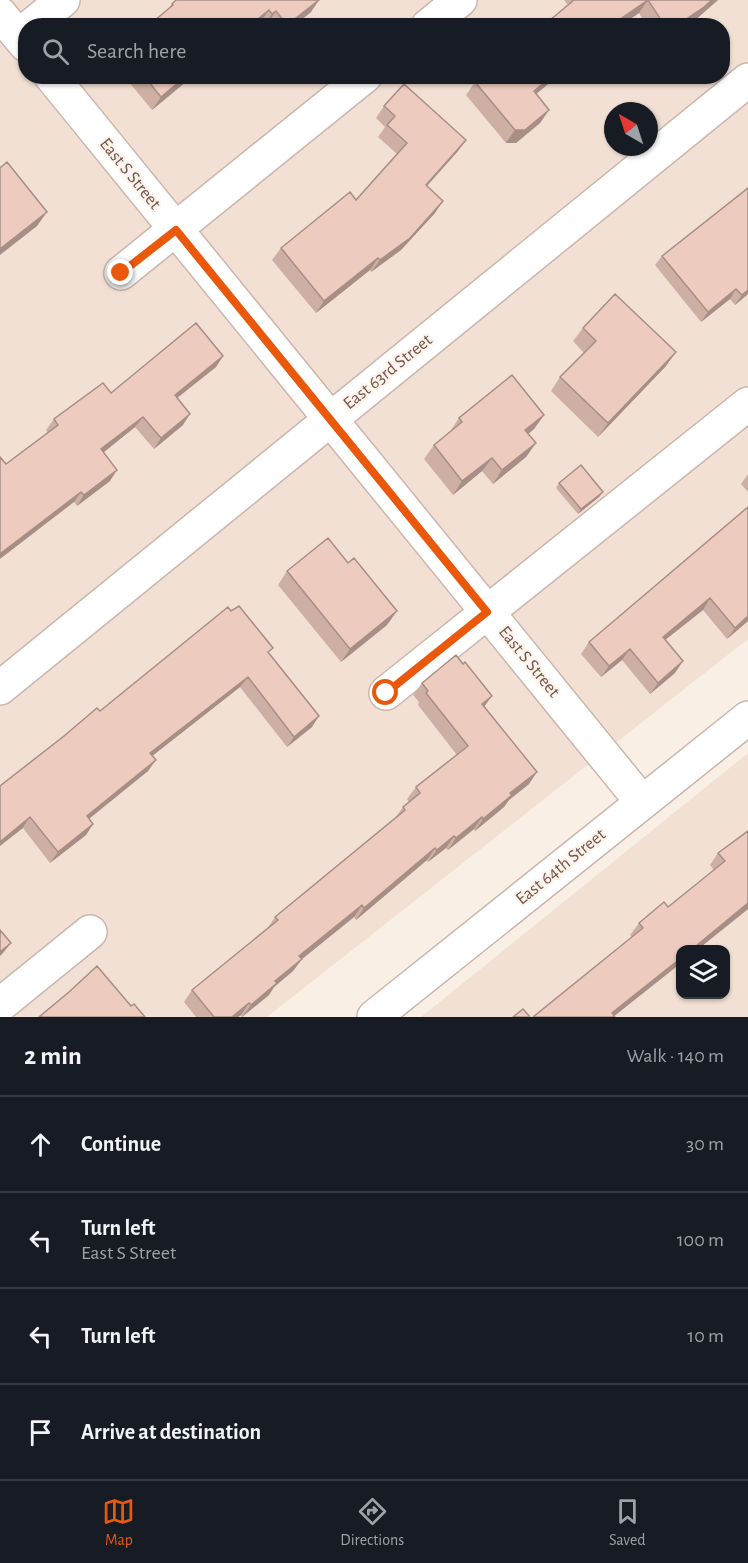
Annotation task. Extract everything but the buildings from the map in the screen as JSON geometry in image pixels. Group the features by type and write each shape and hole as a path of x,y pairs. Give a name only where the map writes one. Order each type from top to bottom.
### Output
{"street":[{"path":"39,18 63,0"},
{"path":"438,18 460,0"},
{"name":"East 63rd Street","path":"0,688 748,80"},
{"name":"East S Street","path":"57,84 642,802"},
{"path":"121,273 355,84"},
{"path":"386,693 748,404"},
{"name":"East 64th Street","path":"375,1017 748,717"},
{"path":"0,1005 90,932"}],"shaded area":[{"path":"0,0 748,0 748,639 267,1017 0,1017"},
{"path":"748,753 748,1017 421,1017"}],"route":[{"path":"121,273 176,230 487,612 386,693"}]}
